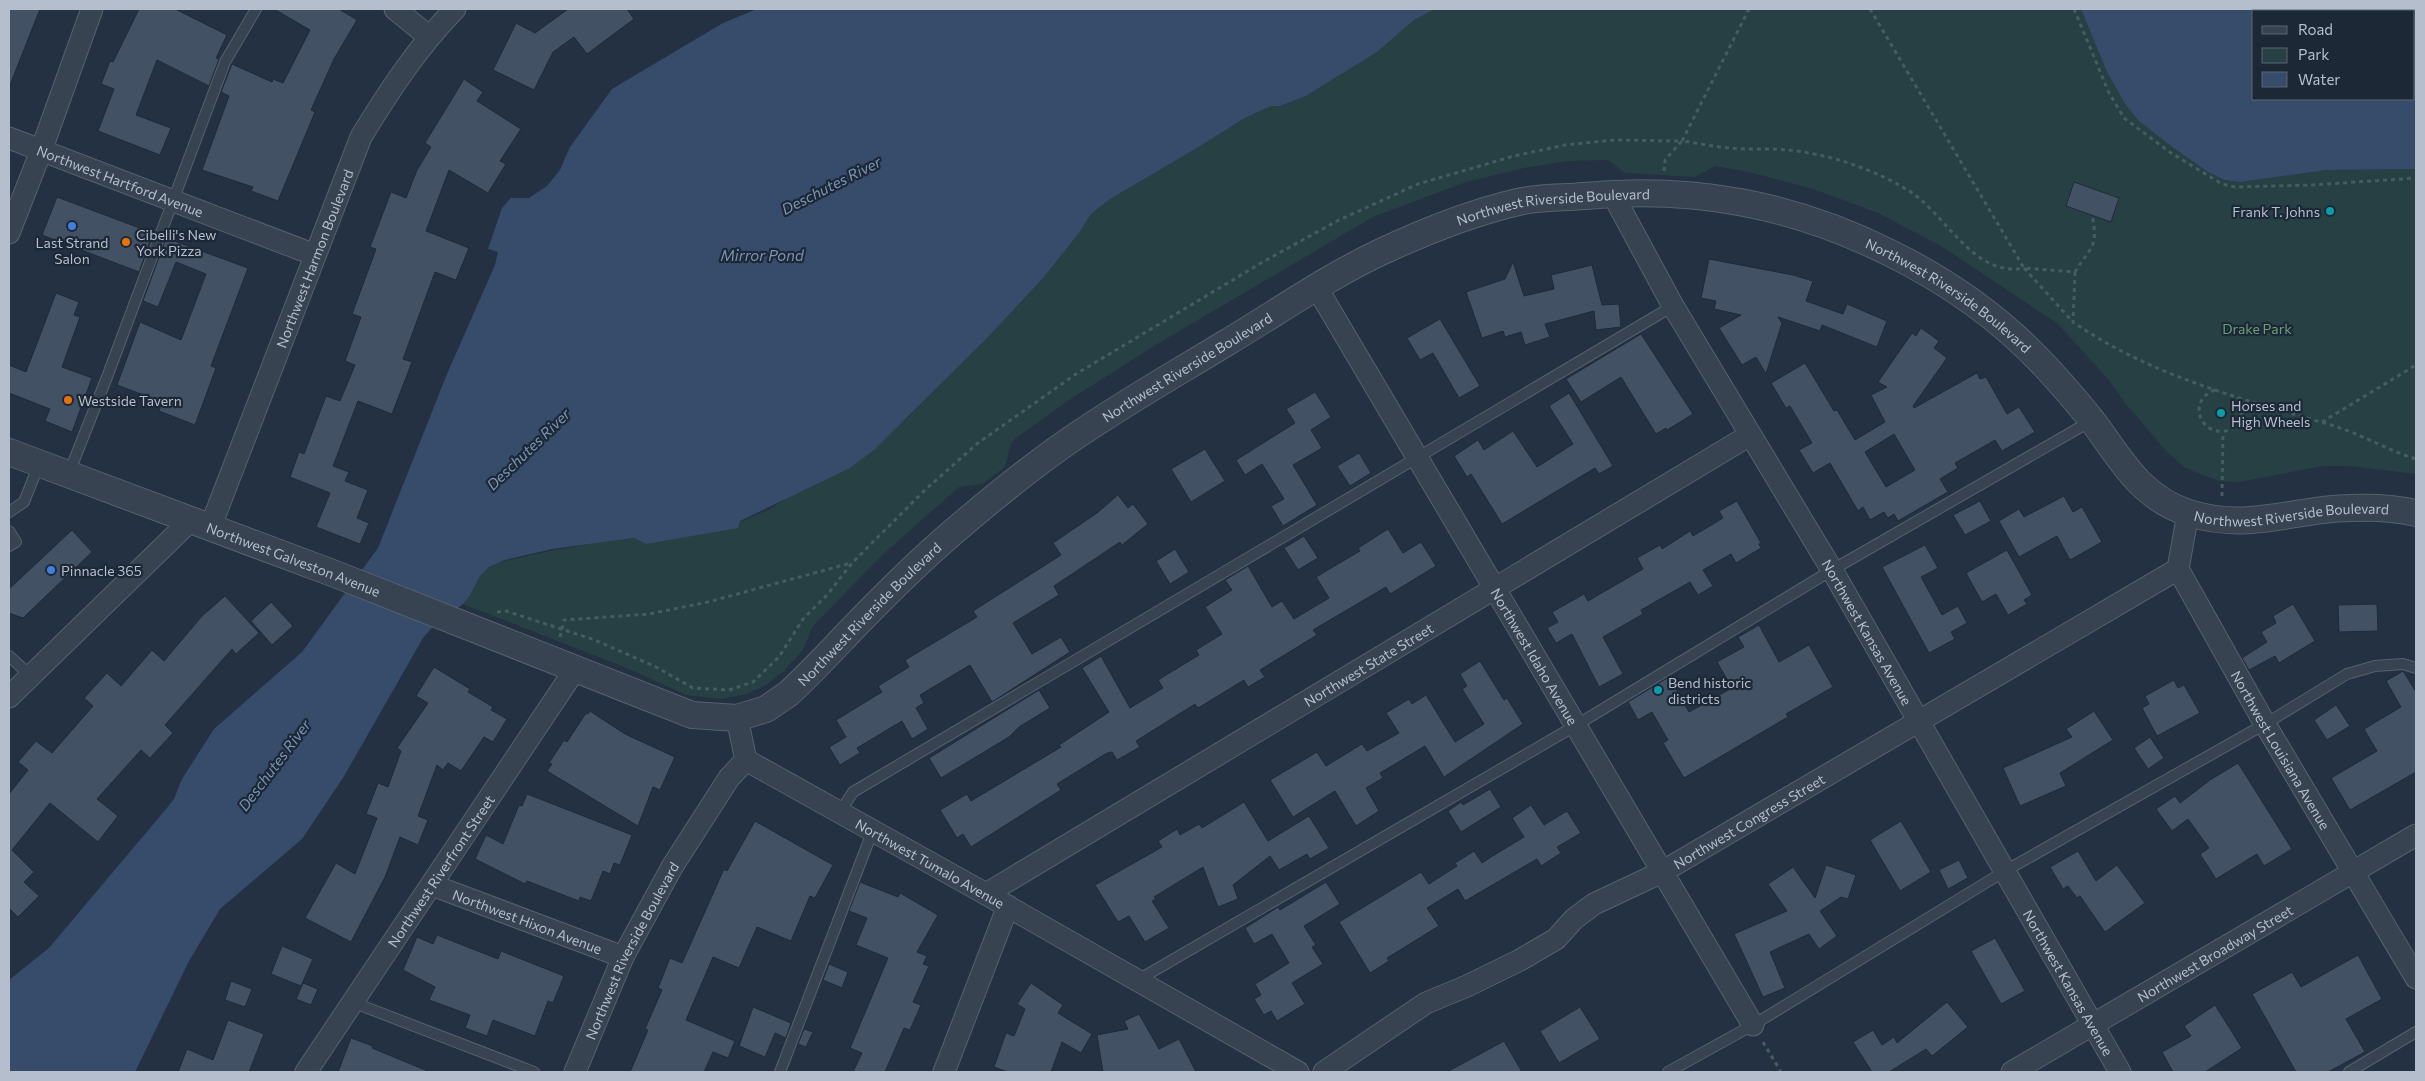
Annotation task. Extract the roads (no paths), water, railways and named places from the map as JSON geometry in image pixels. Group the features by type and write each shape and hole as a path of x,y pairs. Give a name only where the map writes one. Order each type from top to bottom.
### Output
{"street":[{"path":"9,233 41,151 92,9"},
{"path":"394,9 428,36"},
{"name":"Northwest Harmon Boulevard","path":"9,697 200,525 315,255 361,137 397,77 428,36 455,9"},
{"name":"Northwest Hartford Avenue","path":"9,138 315,255"},
{"name":"Northwest Riverside Boulevard","path":"738,718 766,709 788,694 906,576 1014,482 1085,430 1317,288 1379,253 1446,224 1522,201 1612,193 1664,192 1731,199 1785,212 1840,231 1890,252 1939,279 1992,317 2042,363 2092,421 2128,473 2149,492 2170,505 2188,513 2223,520 2266,520 2348,508 2401,510 2416,513"},
{"name":"Northwest Kansas Avenue","path":"1612,193 1673,306 1832,570 2005,871 2092,1027 2120,1072"},
{"name":"Northwest Idaho Avenue","path":"1317,288 1416,459 1496,589 1752,1024"},
{"name":"Northwest State Street","path":"986,894 1750,435"},
{"name":"Northwest Galveston Avenue","path":"9,452 335,574 576,668"},
{"path":"2178,569 2188,513"},
{"name":"Northwest Congress Street","path":"1324,1072 1426,1003 1520,960 1556,939 1574,920 1594,904 1662,872 2178,569"},
{"name":"Northwest Louisiana Avenue","path":"2178,569 2265,724 2416,978"},
{"path":"576,668 692,715 738,718 746,760"},
{"name":"Northwest Riverfront Street","path":"306,1072 576,668"},
{"name":"Northwest Riverside Boulevard","path":"575,1072 623,957 672,867 729,778 746,760"},
{"name":"Northwest Tumalo Avenue","path":"746,760 1008,906 1298,1072"},
{"name":"Northwest Broadway Street","path":"2012,1072 2092,1027 2416,835"},
{"name":"Northwest Hixon Avenue","path":"432,884 623,957"},
{"path":"944,1072 1008,906"}],"lane":[{"path":"68,475 225,62 256,9"},
{"path":"840,812 854,792 1673,306"},
{"path":"1138,980 1575,726 1832,570 2092,421"},
{"path":"9,512 24,502 39,464"},
{"path":"9,531 16,542 9,546"},
{"path":"9,656 32,676"},
{"path":"1668,1072 1752,1024 2005,871 2265,724 2347,674 2375,666 2403,664 2416,668"},
{"path":"780,1072 872,830"},
{"path":"352,1002 534,1072"},
{"path":"2349,1072 2416,1032"}],"water":[{"name":"Mirror Pond","path":"757,9 1435,9 1414,20 1377,52 1306,96 1280,106 1271,106 1243,119 1110,199 1091,214 1079,233 1044,277 988,337 875,449 850,468 740,521 738,528 646,544 634,538 552,549 505,560 489,567 480,576 463,604 455,610 446,612 423,638 343,778 302,839 220,909 189,961 135,1072 9,1072 9,980 49,948 166,809 174,799 182,779 214,729 302,652 378,548 447,374 495,265 498,252 488,249 502,208 511,198 529,198 547,186 560,170 570,147 612,89 723,23"},
{"path":"2081,9 2416,9 2416,169 2326,170 2241,182 2224,180 2208,172 2167,143 2139,121 2125,104 2107,72"}],"place":[{"name":"Frank T. Johns","path":"2330,211"},
{"name":"Last Strand Salon","path":"72,226"},
{"name":"Cibelli's New York Pizza","path":"126,242"},
{"name":"Westside Tavern","path":"68,400"},
{"name":"Horses and High Wheels","path":"2221,413"},
{"name":"Pinnacle 365","path":"51,570"},
{"name":"Bend historic districts","path":"1658,690"}],"water label":[{"name":"Deschutes River","path":"831,185"},
{"name":"Deschutes River","path":"528,449"},
{"name":"Deschutes River","path":"274,765"}],"park label":[{"name":"Drake Park","path":"2257,328"}]}
